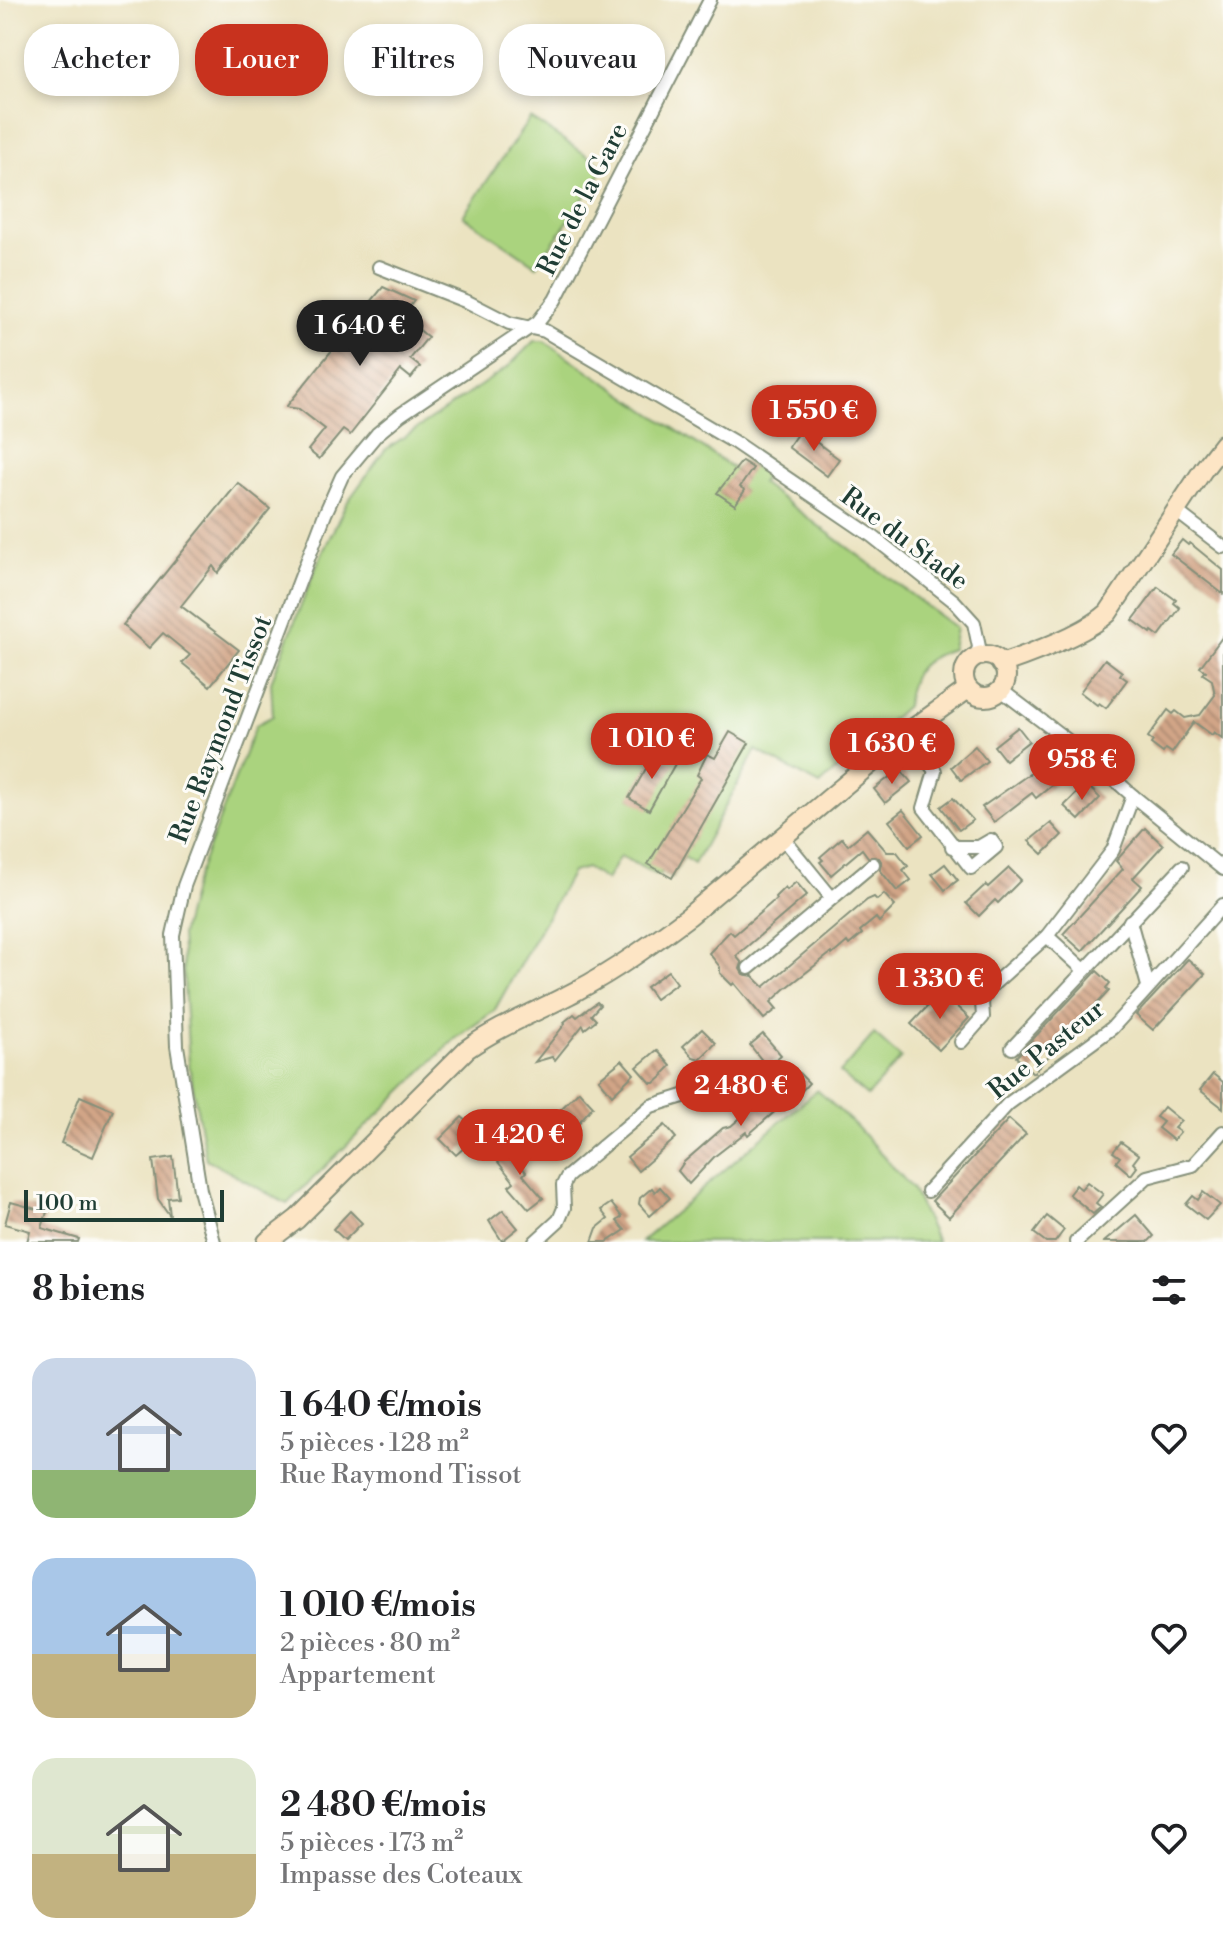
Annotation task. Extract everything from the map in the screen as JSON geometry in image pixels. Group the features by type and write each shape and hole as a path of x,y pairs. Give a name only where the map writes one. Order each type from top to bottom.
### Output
{"street":[{"name":"Rue de la Gare","path":"529,327 538,322 555,300 710,0"},
{"name":"Rue du Stade","path":"379,267 470,303 509,323 545,331 734,442 872,536 954,601 974,623 979,647 976,657"},
{"name":"Rue Raymond Tissot","path":"214,1242 200,1190 177,1046 173,935 184,886 308,556 342,476 377,434 400,415 529,327"},
{"path":"1001,664 1079,632 1108,613 1223,444"},
{"path":"1176,511 1223,547"},
{"path":"985,655 1001,664 1005,672 1001,690 993,696 984,697 968,689 964,671 968,663 985,655"},
{"path":"270,1241 297,1219 467,1049 489,1033 617,968 689,916 907,733 968,689"},
{"path":"1001,690 1088,756 1223,869"},
{"path":"907,733 935,771 924,808 952,847"},
{"path":"961,1042 983,1017 982,1002 988,989 1047,936 1113,850 1133,796"},
{"path":"783,838 831,897"},
{"path":"749,968 873,864"},
{"path":"1012,1048 1182,867"},
{"name":"Rue Pasteur","path":"928,1191 1008,1104 1112,1028 1223,905"},
{"path":"1130,921 1148,986"},
{"path":"1047,936 1083,969"},
{"path":"535,1242 559,1220 564,1208 563,1185 567,1177 651,1106 722,1084"},
{"path":"1076,1242 1147,1177 1193,1165 1223,1132"}],"green space":[{"path":"530,118 605,167 537,266 463,216"},
{"path":"534,341 544,341 736,470 742,461 766,474 761,483 956,628 952,649 918,669 906,706 820,785 756,750 694,864 684,857 672,878 662,872 659,876 620,856 606,880 586,868 572,872 494,1011 455,1039 287,1204 206,1159 189,1064 181,935 194,885 256,725 273,716 271,682 319,560 346,504 385,450 508,367"},
{"path":"874,1034 901,1058 867,1096 840,1073"},
{"path":"817,1090 856,1126 912,1188 937,1242 641,1242"}],"building":[{"path":"383,287 414,301 402,316 428,337 410,359 420,367 411,378 401,370 350,435 343,430 319,459 308,450 325,429 299,409 286,407"},
{"path":"800,430 839,459 827,476 788,447"},
{"path":"742,461 753,468 740,487 745,490 735,505 717,493"},
{"path":"238,483 270,509 218,573 213,566 181,606 239,650 210,686 182,663 190,655 163,633 149,648 123,625"},
{"path":"1182,540 1223,570 1223,594 1171,554"},
{"path":"1158,587 1176,600 1174,603 1180,608 1159,636 1133,620"},
{"path":"1223,636 1223,739 1194,722 1172,753 1166,749 1163,753 1151,744 1153,741 1148,737 1168,710 1173,714 1176,711 1185,718 1200,715 1215,695 1212,680 1203,674 1206,671 1200,667"},
{"path":"1105,659 1127,680 1106,708 1080,692"},
{"path":"1018,727 1029,741 1005,760 994,746"},
{"path":"730,732 749,743 672,878 648,864 701,778 697,775 707,754 715,758"},
{"path":"975,746 987,761 961,780 951,767"},
{"path":"655,753 675,764 649,810 629,798"},
{"path":"1048,761 1061,778 1036,798 1032,793 994,822 982,807"},
{"path":"900,769 911,782 885,803 874,789"},
{"path":"1086,784 1100,798 1079,820 1064,806"},
{"path":"953,798 973,820 959,830 941,807"},
{"path":"903,810 923,835 909,846 889,821"},
{"path":"1051,823 1062,835 1043,854 1029,841"},
{"path":"1145,828 1163,845 1133,878 1142,886 1082,951 1063,934 1123,869 1116,861"},
{"path":"867,829 887,852 897,852 908,866 903,870 911,880 897,891 880,870 882,863 879,858 868,857 862,849 831,875 820,862 823,860 820,857 842,838 848,845"},
{"path":"945,864 958,880 945,890 932,874"},
{"path":"1009,868 1021,880 998,903 995,900 979,916 966,903"},
{"path":"796,882 807,895 736,956 742,963 740,969 743,974 753,976 764,987 867,900 874,897 877,900 884,894 895,906 879,922 876,918 860,931 862,934 849,945 847,942 785,989 771,1002 777,1009 764,1019 734,983 732,985 720,973 720,967 709,953 730,931 734,935 776,899 785,887 787,890"},
{"path":"1188,959 1205,974 1153,1030 1136,1015"},
{"path":"668,971 677,983 655,999 646,987"},
{"path":"1097,971 1110,983 1106,988 1109,991 1033,1073 1016,1057"},
{"path":"941,992 969,1018 939,1050 911,1024"},
{"path":"597,1002 600,1005 591,1015 596,1020 585,1029 583,1025 555,1060 552,1057 535,1062 564,1022 574,1014 577,1017"},
{"path":"702,1029 716,1043 700,1059 693,1057 683,1046"},
{"path":"763,1034 781,1055 767,1067 750,1045"},
{"path":"657,1050 671,1066 655,1083 651,1083 637,1067"},
{"path":"622,1060 634,1074 612,1095 599,1079"},
{"path":"798,1072 809,1083 784,1110 779,1108 748,1135 746,1132 715,1156 689,1184 678,1171 684,1162 723,1128 731,1126 753,1107 765,1105"},
{"path":"1213,1074 1223,1082 1223,1108 1200,1090"},
{"path":"579,1091 593,1106 576,1126 560,1110"},
{"path":"80,1096 113,1110 93,1157 61,1143"},
{"path":"1164,1107 1181,1121 1174,1128 1180,1132 1173,1140 1158,1128 1163,1122 1156,1117"},
{"path":"557,1116 565,1137 551,1150 536,1136"},
{"path":"462,1117 470,1124 473,1121 483,1131 456,1155 440,1139"},
{"path":"1009,1119 1026,1134 949,1217 932,1201"},
{"path":"665,1125 676,1138 638,1171 627,1157"},
{"path":"1121,1142 1139,1155 1133,1163 1137,1167 1131,1175 1116,1162 1120,1157 1113,1152"},
{"path":"519,1144 529,1156 519,1164 526,1172 523,1175 543,1198 529,1209 509,1186 514,1182 498,1162"},
{"path":"173,1157 178,1197 168,1198 170,1216 158,1199 153,1160"},
{"path":"1087,1182 1103,1194 1096,1203 1101,1207 1093,1214 1069,1194 1076,1185 1081,1189"},
{"path":"660,1187 670,1198 650,1216 639,1204 640,1198 652,1188 655,1192"},
{"path":"1203,1192 1220,1205 1206,1220 1186,1204 1193,1196 1198,1200"},
{"path":"11,1202 47,1212 42,1228 79,1239 78,1242 27,1242 30,1231 5,1224"},
{"path":"611,1203 622,1217 617,1221 625,1230 607,1242 592,1242 597,1228 608,1219 601,1210"},
{"path":"503,1210 518,1228 502,1241 489,1221"},
{"path":"350,1211 362,1223 345,1240 333,1229"},
{"path":"1136,1215 1154,1236 1148,1242 1104,1242"},
{"path":"1047,1216 1064,1230 1055,1242 1046,1242 1034,1233"}]}
